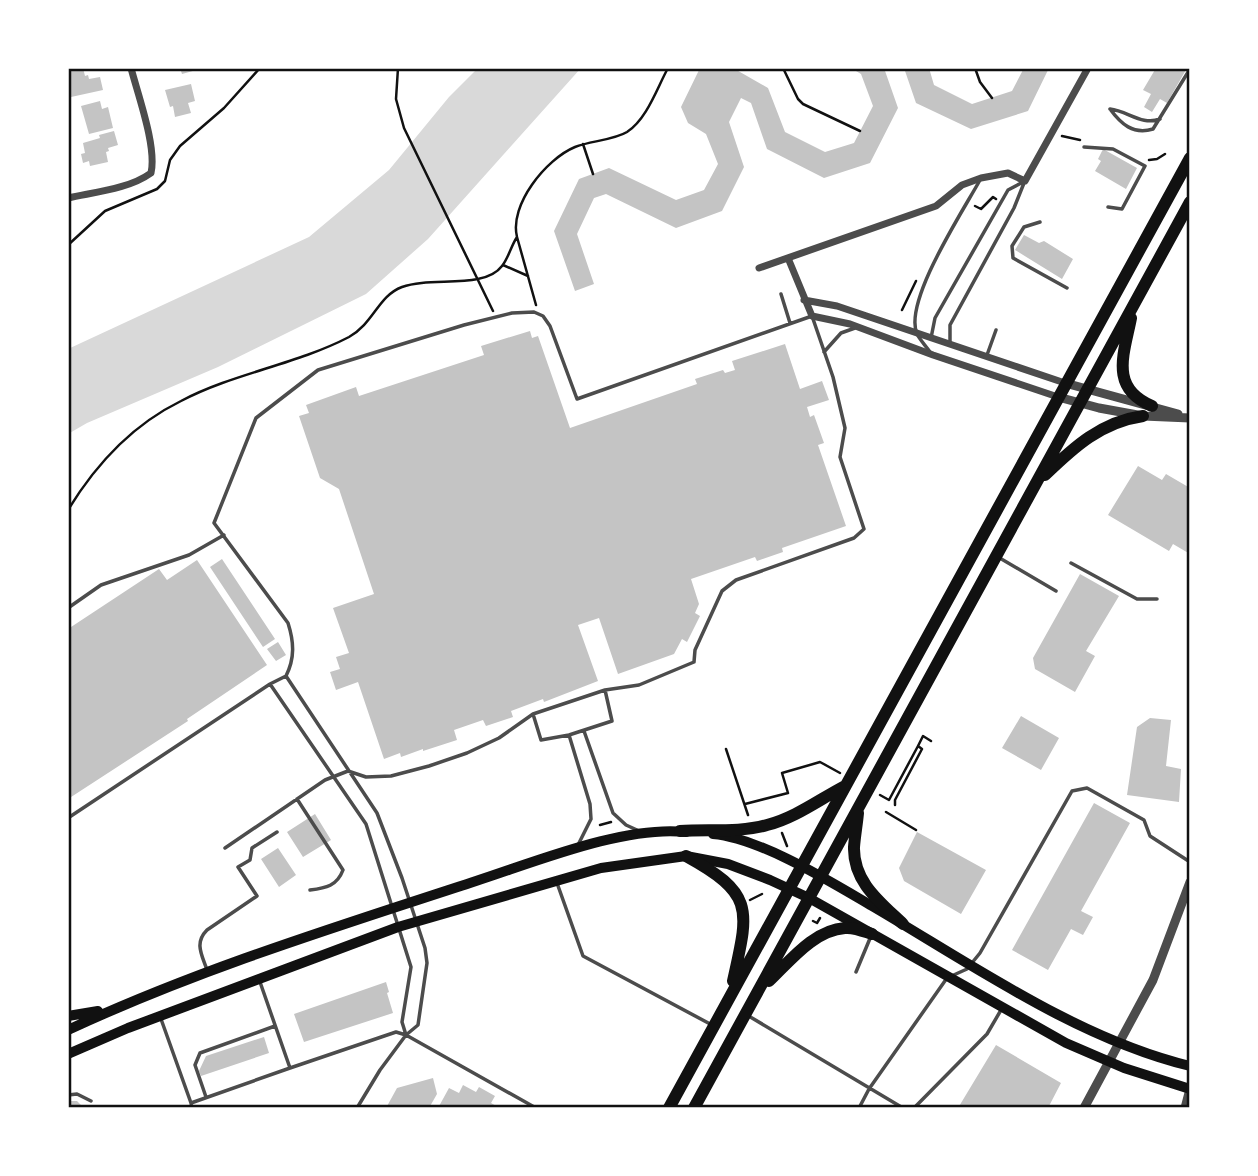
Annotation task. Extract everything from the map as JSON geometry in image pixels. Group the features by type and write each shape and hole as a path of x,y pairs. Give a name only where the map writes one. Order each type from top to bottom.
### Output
{"main road":[{"path":"669,1108 1190,158"},
{"path":"694,1108 1190,202"},
{"path":"1037,482 1096,432 1147,411 1132,394 1122,373 1122,357 1133,308"},
{"path":"68,1030 117,1007 208,972 576,849 646,833 765,826 787,818 845,785"},
{"path":"858,809 854,848 856,867 867,888 903,924"},
{"path":"680,831 721,835 767,850 821,877 1044,1007 1135,1051 1190,1066"},
{"path":"686,856 730,885 743,912 744,933 730,996"},
{"path":"68,1054 259,978 398,928 601,868 686,856 728,864 809,898 1066,1043 1143,1075 1190,1089"},
{"path":"761,988 808,944 826,933 850,928 872,934"},
{"path":"68,1016 117,1007"}],"street":[{"path":"68,198 135,182 151,173 152,153 131,68"},
{"path":"759,268 936,206 962,185 981,178 1008,173 1025,181 1087,68"},
{"path":"788,258 812,316 859,327 1080,404 1188,417"},
{"path":"804,300 838,306 1147,411"},
{"path":"932,338 933,355"},
{"path":"1084,1108 1153,980 1190,882"},
{"path":"1184,1108 1190,1089"}],"lane":[{"path":"1160,119 1147,121 1122,110 1110,109 1120,122 1133,130 1144,132 1153,129 1160,119 1190,69"},
{"path":"1084,147 1113,149 1145,166 1122,209 1108,207"},
{"path":"933,355 916,333 915,312 921,289 981,178"},
{"path":"932,338 935,318 1008,190 1025,181"},
{"path":"950,344 950,325 1014,208 1025,181"},
{"path":"1040,222 1024,226 1012,246 1013,258 1067,288"},
{"path":"781,294 790,323"},
{"path":"68,818 286,676 293,654 288,623 215,523 256,418 318,370 464,324 512,313 534,312 543,316 550,326 577,399 812,316 845,428 840,457 863,528 854,538 736,580 722,591 695,650 694,662 639,685 605,690 533,714 499,738 429,766 391,776 366,777 348,771 325,780 225,848"},
{"path":"824,352 841,333 859,327"},
{"path":"987,357 996,330"},
{"path":"68,607 101,585 189,555 224,535"},
{"path":"996,556 1056,592"},
{"path":"1071,563 1137,599 1157,599"},
{"path":"286,676 377,813 411,903 427,963 418,1025 406,1035 380,1070 357,1108"},
{"path":"270,684 366,824 411,967 402,1022 406,1035"},
{"path":"533,714 541,740 584,731 612,721 605,690"},
{"path":"584,731 613,813 626,825 646,833"},
{"path":"569,735 590,804 591,820 576,849"},
{"path":"859,1108 869,1089 947,978 971,964 1072,791 1087,788 1144,820 1150,836 1190,862"},
{"path":"297,799 343,870 340,878 329,887 310,890"},
{"path":"208,972 199,944 200,937 206,930 257,896 238,867 250,860 252,848 277,832"},
{"path":"556,881 583,956 713,1026"},
{"path":"856,972 872,934"},
{"path":"259,978 290,1068"},
{"path":"914,1108 987,1034 1002,1008"},
{"path":"746,1014 903,1108"},
{"path":"160,1017 191,1105 206,1097 396,1032 406,1035 536,1108"},
{"path":"206,1097 195,1065 200,1053 275,1026"},
{"path":"68,1095 77,1094 91,1101"}],"path":[{"path":"68,245 105,211 158,188 165,180 170,160 180,146 224,108 260,68"},
{"path":"398,68 396,99 404,128 495,317"},
{"path":"539,314 515,221 531,187 556,158 583,144 621,134 636,124 668,68"},
{"path":"783,68 803,104 860,131"},
{"path":"975,68 980,82 992,98"},
{"path":"583,144 593,174"},
{"path":"68,510 93,473 116,446 149,420 181,400 285,364 343,340 366,325 384,299 404,286 428,281 477,281 494,273 503,265 517,237"},
{"path":"503,265 528,276"},
{"path":"918,746 923,736 930,741"},
{"path":"726,749 748,815"},
{"path":"895,800 895,805"},
{"path":"886,812 916,830"},
{"path":"600,825 611,822"},
{"path":"781,829 787,851"},
{"path":"748,901 764,892 768,897"},
{"path":"813,920 817,923 820,918"}],"shaded area":[{"path":"478,68 581,68 428,239 366,294 218,367 87,423 68,434 68,349 309,237 389,170 449,97"}],"building":[{"path":"83,68 89,79 100,77 103,90 71,97 68,70"},
{"path":"180,68 200,68 200,69 182,74"},
{"path":"700,68 733,68 768,88 785,132 825,152 854,143 873,106 861,74 851,68 884,68 898,108 870,163 824,178 767,149 751,103 741,98 729,122 744,167 722,211 676,228 606,194 594,198 577,234 594,284 575,291 554,231 579,179 609,168 676,200 704,190 718,164 706,134 688,123 681,107"},
{"path":"904,68 929,68 934,85 972,104 1012,91 1024,68 1049,68 1028,111 971,129 916,103"},
{"path":"1156,68 1187,68 1167,103 1160,99 1152,112 1144,107 1151,94 1143,90"},
{"path":"191,84 195,101 188,103 191,113 175,117 165,90"},
{"path":"100,101 102,109 108,107 113,128 89,134 81,106"},
{"path":"114,131 118,145 108,148 108,162 90,166 89,161 83,163 83,143"},
{"path":"1103,149 1137,168 1126,189 1095,171 1101,161 1098,159"},
{"path":"1024,235 1039,243 1044,241 1073,259 1062,279 1015,250"},
{"path":"530,331 532,338 538,336 570,428 697,384 695,379 723,370 725,373 735,370 732,361 785,344 800,389 822,381 829,400 807,407 810,417 814,415 824,443 818,445 846,526 782,548 783,552 757,561 755,557 691,579 699,604 695,613 700,616 687,642 682,639 674,654 618,674 599,618 578,625 598,681 544,702 543,699 511,711 513,717 486,726 483,720 454,730 457,740 401,757 400,753 384,759 358,682 336,690 330,672 340,669 336,657 349,653 333,608 374,594 339,489 320,478 299,416 309,413 306,405 356,387 359,396 484,355 481,346"},
{"path":"1138,466 1162,480 1166,474 1190,488 1190,554 1173,544 1169,551 1108,515"},
{"path":"222,559 275,639 263,647 210,567"},
{"path":"197,560 267,665 187,719 188,721 68,799 68,629 159,569 167,580"},
{"path":"1080,574 1119,596 1086,651 1095,656 1075,692 1035,669 1033,658"},
{"path":"278,642 286,655 276,661 267,649"},
{"path":"1021,716 1059,738 1041,770 1002,748"},
{"path":"1150,718 1171,720 1166,766 1181,769 1179,802 1127,795 1137,727"},
{"path":"1094,803 1130,823 1081,911 1093,917 1083,935 1071,929 1048,970 1012,950"},
{"path":"315,814 331,840 303,857 287,832"},
{"path":"917,832 986,870 961,914 904,881 899,868"},
{"path":"278,848 296,875 279,887 261,859"},
{"path":"386,982 393,1013 304,1042 294,1014"},
{"path":"264,1037 269,1053 201,1076 199,1071 206,1056"},
{"path":"996,1045 1061,1083 1048,1108 958,1108"},
{"path":"433,1078 437,1094 429,1108 386,1108 397,1088"},
{"path":"463,1085 476,1092 479,1087 495,1096 491,1103 500,1108 438,1108 449,1088 459,1093"},
{"path":"68,1101 77,1101 84,1108 68,1108"}]}
